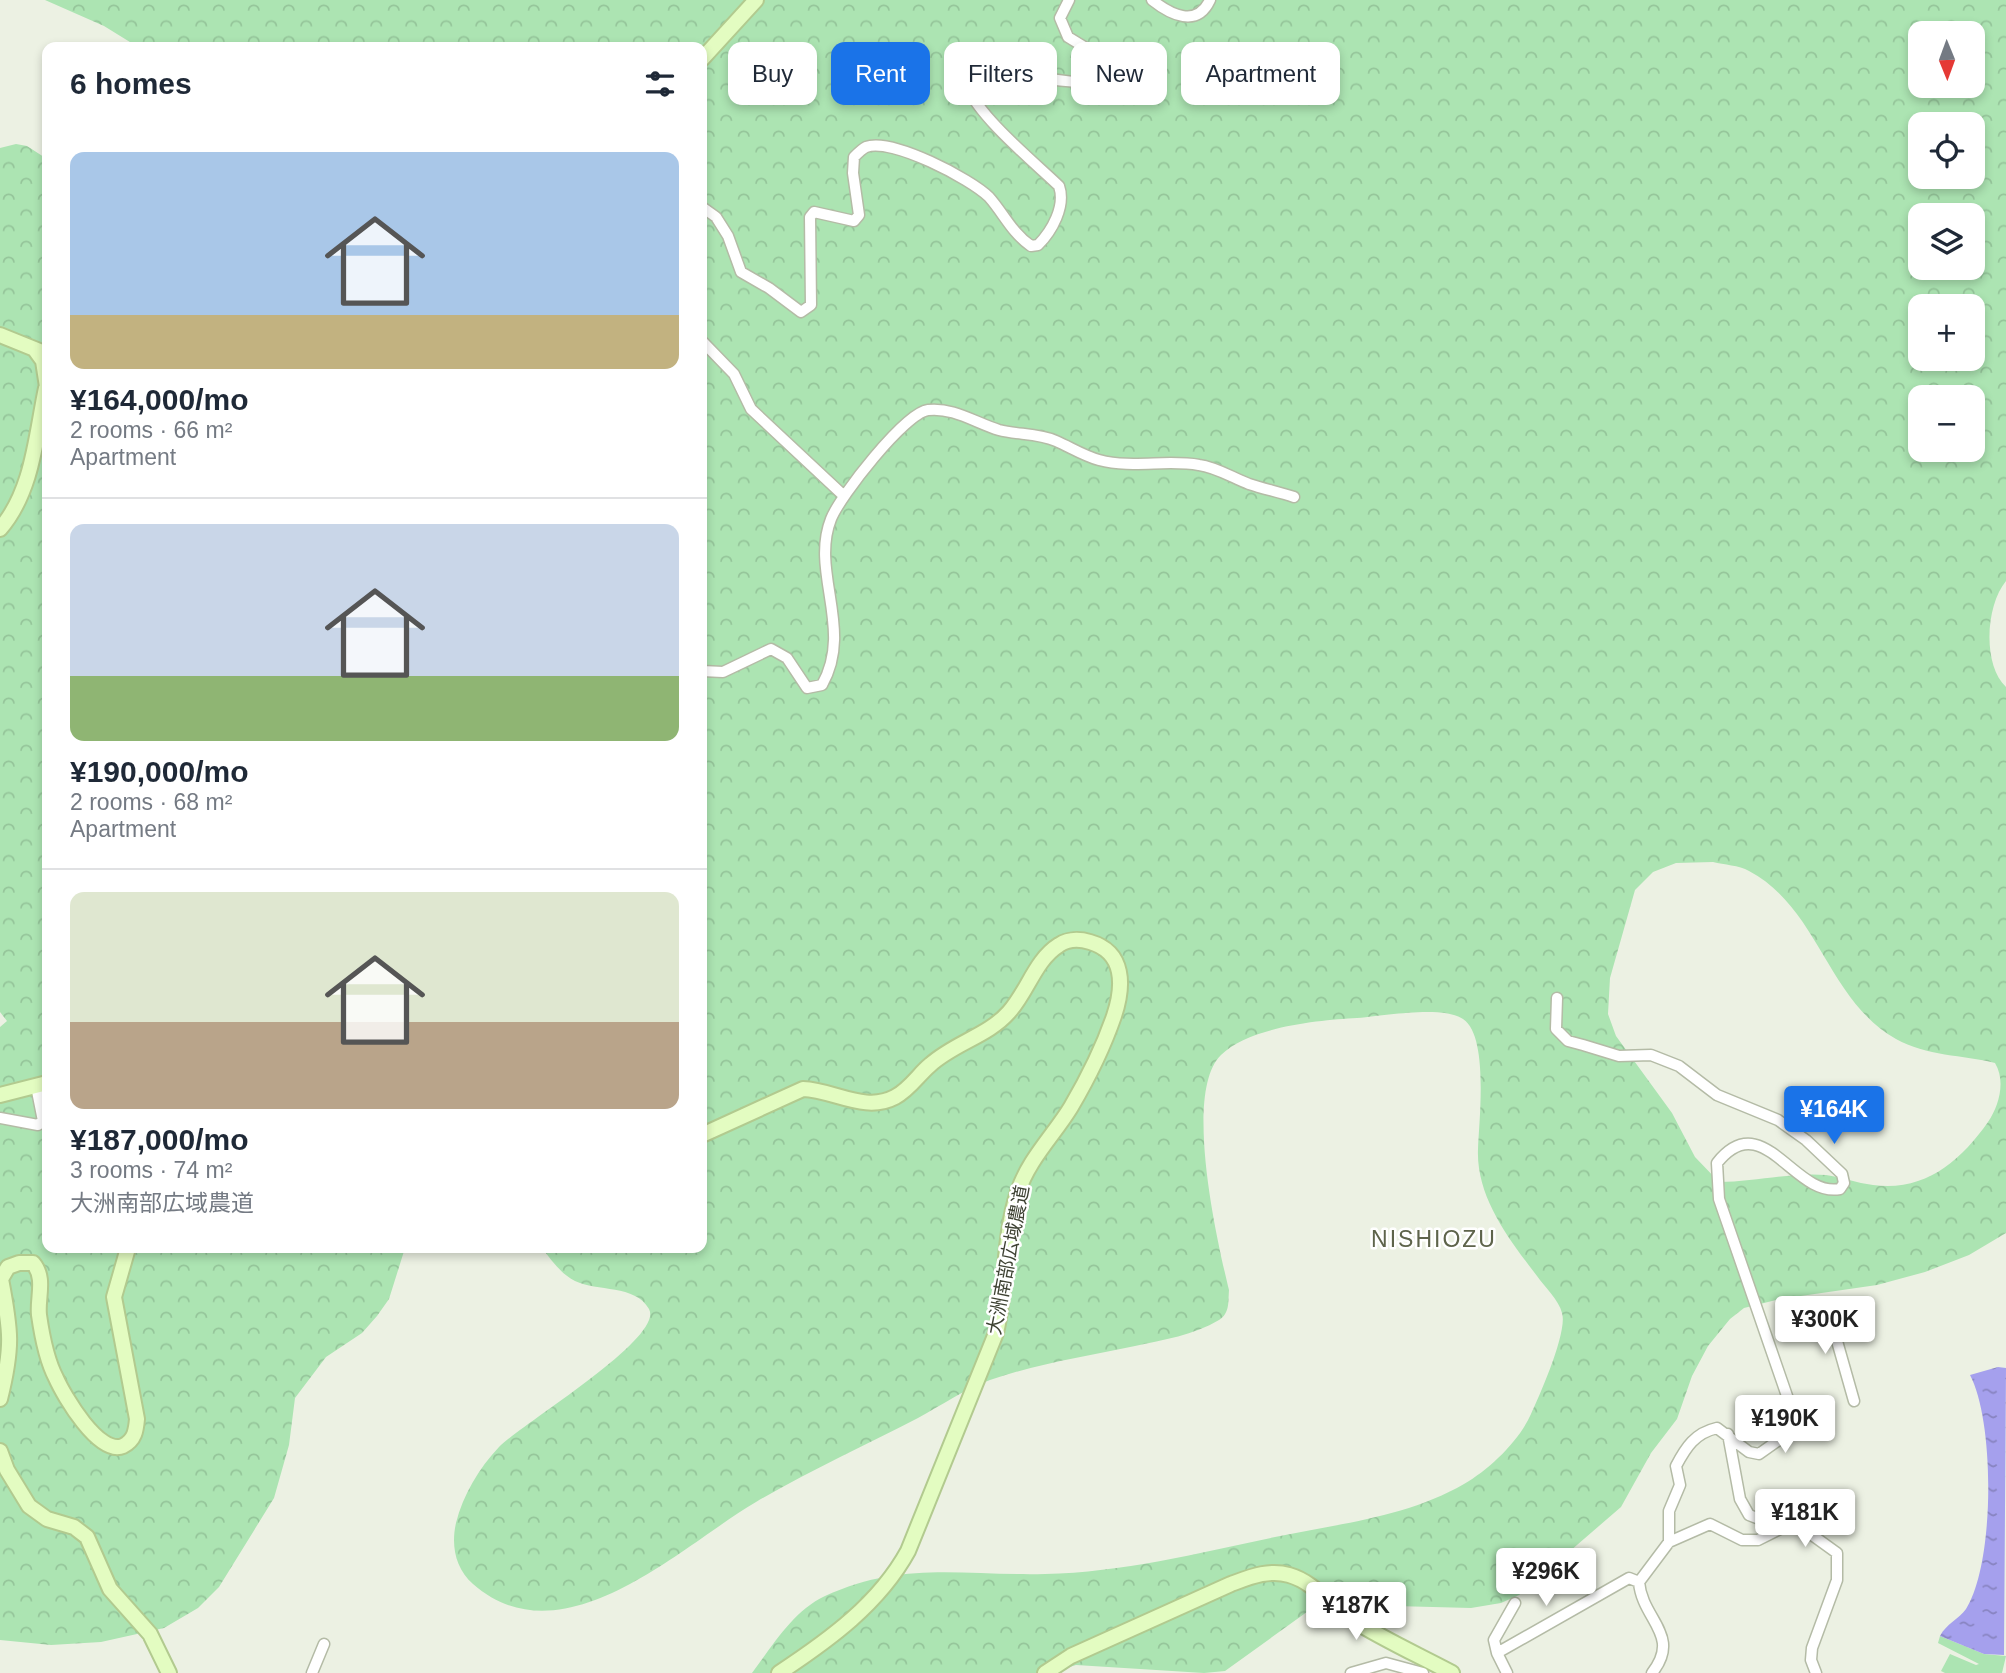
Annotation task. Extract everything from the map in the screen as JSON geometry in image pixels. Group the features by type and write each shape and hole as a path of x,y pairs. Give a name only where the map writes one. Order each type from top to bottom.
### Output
{"street":[{"path":"707,54 756,0"},
{"path":"707,211 716,217 728,236 741,272 769,288 801,312 811,305 810,217 814,212 826,213 854,221 859,215 853,173 854,157 866,147 874,146 912,155 947,168 989,198 1018,238 1031,246 1038,246 1060,208 1062,195 1059,186 995,124 967,87 964,75 976,52 984,52 1009,71 1091,84 1122,85 1128,82 1130,75 1068,37 1060,18 1069,0"},
{"path":"1152,0 1180,18 1197,16 1204,11 1210,0"},
{"path":"0,335 41,351"},
{"path":"707,346 734,374 751,409 842,495"},
{"path":"0,529 18,504 25,485 42,409"},
{"path":"707,671 723,672 771,649 787,658 807,688 822,685 830,671 834,650 834,609 826,542 830,520 842,495 902,427 916,414 927,410 946,411 999,430 1053,439 1096,460 1128,467 1202,465 1250,484 1294,497"},
{"name":"大洲南部広域農道","path":"707,1133 803,1090 819,1090 860,1102 893,1098 946,1053 997,1024 1011,1010 1045,954 1063,942 1081,940 1102,946 1115,959 1120,974 1120,992 1103,1046 1070,1108 1036,1157 1018,1191 996,1333 908,1551 894,1577 870,1604 779,1673"},
{"path":"1557,998 1556,1029 1568,1041 1619,1056 1651,1055 1679,1066 1717,1096 1778,1120 1807,1140 1842,1174 1844,1183 1840,1189 1830,1191 1812,1184 1778,1156 1756,1145 1741,1143 1727,1150 1717,1163 1719,1199 1796,1422 1790,1432 1759,1454 1749,1452 1717,1428 1703,1431 1688,1444 1676,1466 1680,1485 1669,1511 1669,1542"},
{"path":"0,1095 41,1084 42,1102"},
{"path":"0,1118 27,1126 42,1122"},
{"path":"0,1399 11,1346 11,1324 1,1279 8,1267 19,1263 33,1263 39,1270 39,1313 54,1375 71,1406 93,1433 109,1446 121,1447 130,1442 136,1433 137,1419 114,1297 127,1253"},
{"path":"1834,1305 1833,1327 1854,1401"},
{"path":"1728,1434 1740,1499 1748,1515 1780,1527"},
{"path":"0,1451 7,1470 29,1506 47,1519 74,1527 87,1537 110,1589 150,1634 169,1673"},
{"path":"1652,1673 1664,1654 1664,1641 1640,1595 1639,1582 1669,1542 1710,1524 1742,1540 1758,1540 1794,1522 1837,1553 1838,1580 1812,1648 1811,1660 1816,1673"},
{"path":"1045,1673 1071,1656 1231,1584 1257,1575 1275,1573 1291,1575 1309,1584 1348,1616 1373,1632 1452,1673"},
{"path":"1497,1653 1629,1578 1639,1582"},
{"path":"1507,1673 1494,1640 1515,1603"},
{"path":"312,1673 324,1644"},
{"path":"1351,1673 1386,1663 1423,1673"}],"green space":[{"path":"45,0 2006,0 2006,581 1994,604 1990,650 1998,677 2006,687 2006,1233 1969,1255 1925,1272 1877,1285 1780,1299 1744,1308 1730,1319 1708,1346 1692,1376 1677,1419 1651,1453 1621,1507 1519,1595 1501,1603 1471,1608 1356,1605 1336,1601 1318,1604 1225,1671 1204,1673 1076,1665 1050,1673 752,1673 784,1630 803,1610 825,1596 854,1585 908,1574 1045,1574 1103,1570 1161,1561 1396,1512 1464,1484 1503,1454 1526,1424 1535,1405 1557,1348 1563,1322 1555,1298 1526,1262 1496,1217 1482,1184 1478,1149 1481,1080 1471,1028 1463,1019 1454,1015 1428,1012 1285,1027 1233,1045 1221,1055 1210,1074 1205,1100 1206,1168 1217,1238 1229,1290 1227,1311 1219,1320 1199,1330 1156,1342 1043,1365 981,1384 756,1502 657,1568 620,1589 582,1604 545,1611 508,1605 473,1584 458,1563 454,1540 459,1513 478,1473 499,1447 512,1436 614,1360 635,1340 648,1322 649,1309 643,1301 625,1292 575,1281 561,1271 546,1253 707,1253 707,42 130,42 104,26","holes":["1713,862 1749,871 1773,887 1792,907 1854,1001 1873,1022 1896,1039 1920,1049 1995,1063 2001,1085 1992,1116 1953,1161 1924,1179 1891,1186 1813,1174 1719,1182 1695,1157 1672,1113 1616,1036 1608,1014 1610,978 1635,890 1653,872 1676,863"]},
{"path":"16,144 27,146 42,156 42,1253 403,1253 389,1299 377,1316 362,1333 326,1357 295,1398 289,1445 274,1498 219,1587 198,1608 164,1628 101,1642 51,1645 0,1640 0,1027 7,1021 0,1012 0,148"},
{"path":"1940,1636 1984,1654 2006,1656 2002,1673 1941,1671 1950,1654 1979,1664 1938,1643"}],"water":[{"path":"1998,1367 2006,1368 2004,1655 1984,1654 1940,1636 1966,1609 1976,1588 1987,1527 1984,1425 1970,1375"}],"district":[{"name":"NISHIOZU","path":"1434,1239"}]}
